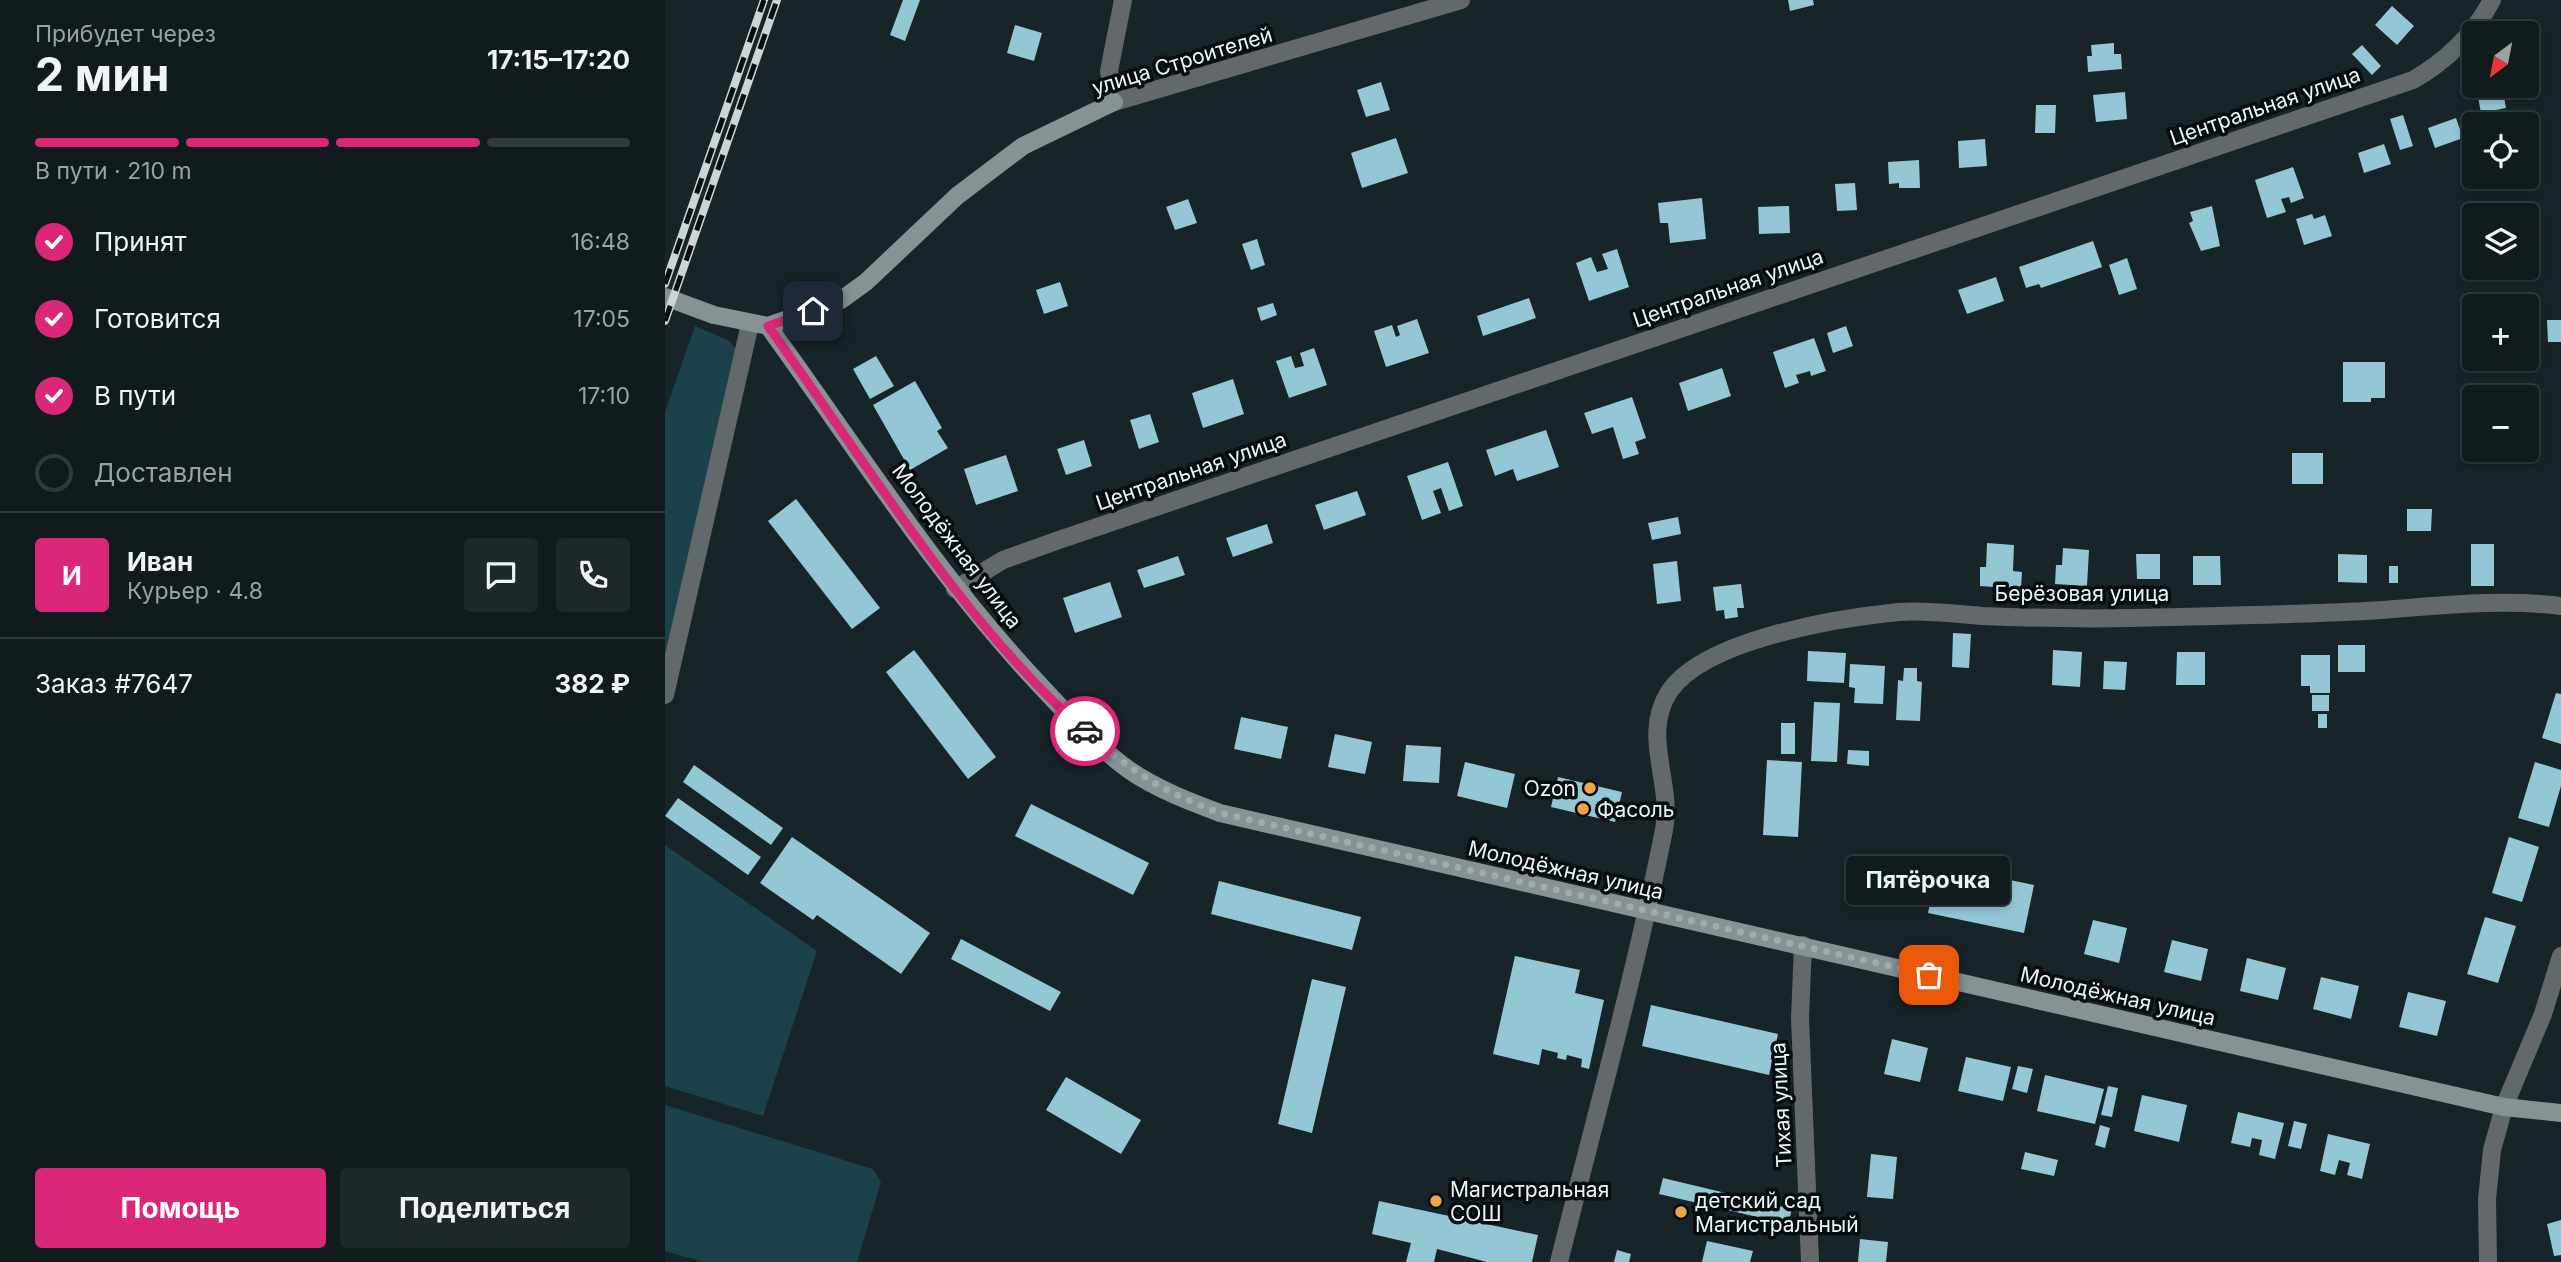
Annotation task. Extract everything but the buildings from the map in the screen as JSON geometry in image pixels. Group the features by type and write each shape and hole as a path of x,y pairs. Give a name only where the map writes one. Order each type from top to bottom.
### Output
{"street":[{"path":"1114,102 1109,71 1123,0"},
{"name":"улица Строителей","path":"759,325 841,300 866,282 957,196 1023,146 1114,102 1461,0"},
{"name":"Центральная улица","path":"955,589 1003,560 1055,541 2413,80 2438,66 2461,43 2492,0"},
{"path":"665,296 759,325 722,458 665,695"},
{"name":"Молодёжная улица","path":"759,325 955,589 1006,649 1072,720 1129,769 1176,797 1233,816 2504,1107 2561,1113"},
{"name":"Берёзовая улица","path":"1648,911 1667,816 1665,778 1654,737 1659,709 1672,687 1695,667 1733,648 1801,627 1902,612 2066,620 2338,612 2528,602 2561,606"},
{"path":"1559,1262 1648,911"},
{"name":"Тихая улица","path":"1803,945 1800,1018 1810,1262"},
{"path":"2488,1262 2487,1199 2492,1150 2504,1107 2543,1014 2561,956"}],"shaded area":[{"path":"695,326 728,340 741,354 665,705 665,412"},
{"path":"665,845 817,951 763,1116 665,1086"},
{"path":"665,1105 873,1169 881,1182 857,1262 702,1262 665,1251"}],"railway":[{"path":"665,284 764,0"},
{"path":"665,321 777,0"}],"way so far":[{"path":"1085,731 1129,769 1176,797 1220,813 1929,975"}],"place":[{"name":"Ozon","path":"1590,788"},
{"name":"Фасоль","path":"1583,809"},
{"name":"Пятёрочка","path":"1929,975"},
{"name":"Магистральная СОШ","path":"1436,1201"},
{"name":"детский сад Магистральный","path":"1681,1212"}],"route":[{"path":"813,311 768,326 963,599 1006,649 1085,731"}]}
